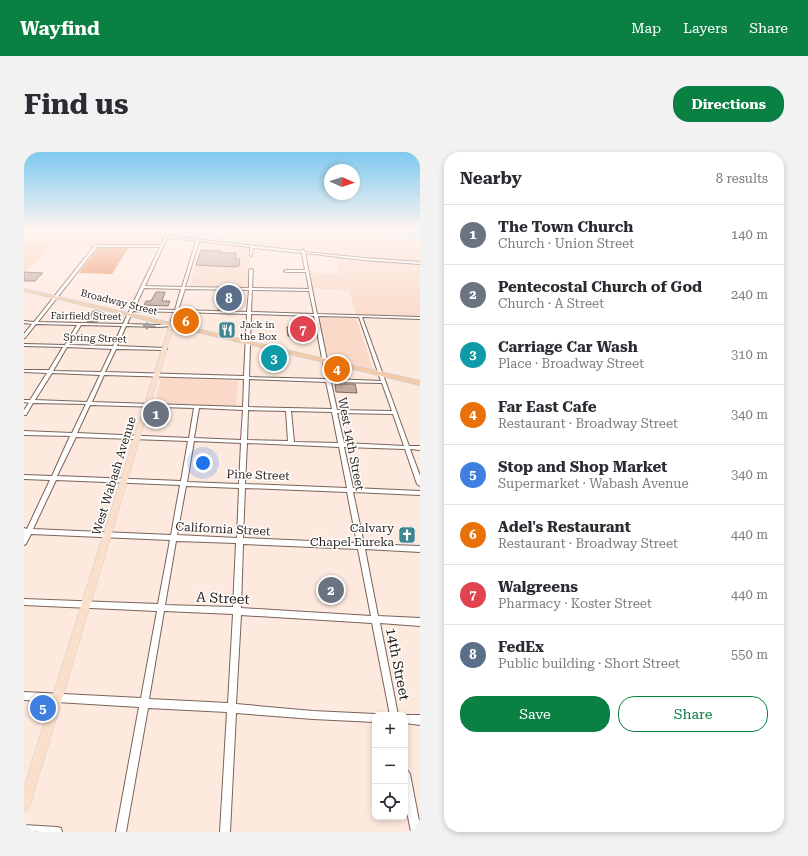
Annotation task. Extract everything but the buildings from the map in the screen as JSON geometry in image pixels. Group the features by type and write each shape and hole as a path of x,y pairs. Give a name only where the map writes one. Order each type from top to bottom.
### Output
{"highway":[{"name":"Broadway Street","path":"24,290 131,313 172,325 420,383"}],"main road":[{"name":"West Wabash Avenue","path":"24,806 172,325"}],"street":[{"path":"24,337 84,262"},
{"path":"24,542 26,531 54,478 155,262"},
{"name":"West Wabash Avenue","path":"172,325 192,262"},
{"name":"West 14th Street","path":"305,262 375,619"},
{"path":"405,262 420,263"},
{"path":"225,832 237,611 252,270"},
{"path":"286,271 306,271"},
{"path":"143,287 310,290"},
{"path":"131,313 250,313 420,318"},
{"path":"360,316 420,484"},
{"name":"Fairfield Street","path":"24,322 172,325"},
{"path":"24,414 80,324"},
{"name":"Spring Street","path":"24,345 165,349"},
{"path":"24,371 384,382"},
{"path":"24,401 395,413"},
{"path":"121,832 197,407"},
{"path":"288,410 291,443"},
{"path":"24,433 420,448"},
{"name":"Pine Street","path":"24,477 420,493"},
{"name":"California Street","path":"26,531 420,549"},
{"name":"A Street","path":"24,602 237,611 420,622"},
{"name":"14th Street","path":"375,619 393,712"},
{"path":"24,696 372,718"},
{"path":"408,719 420,720"},
{"path":"407,784 416,832"},
{"path":"24,830 57,832"}],"shaded area":[{"path":"24,262 36,262 24,271"},
{"path":"88,262 120,262 112,274 79,273"},
{"path":"197,262 250,262 248,287 190,286"},
{"path":"337,262 389,262 420,265 420,316 356,314 349,291 313,288 310,273 340,274"},
{"path":"320,317 356,318 373,369 331,358 326,349"},
{"path":"161,378 238,381 236,406 155,403"}],"place":[{"name":"FedEx","path":"229,298"},
{"name":"Adel's Restaurant","path":"186,321"},
{"name":"Walgreens","path":"303,329"},
{"name":"Jack in the Box","path":"227,330"},
{"name":"Carriage Car Wash","path":"274,358"},
{"name":"Far East Cafe","path":"337,369"},
{"name":"The Town Church","path":"156,414"},
{"name":"Calvary Chapel Eureka","path":"407,535"},
{"name":"Pentecostal Church of God","path":"331,590"},
{"name":"Stop and Shop Market","path":"43,708"}]}
